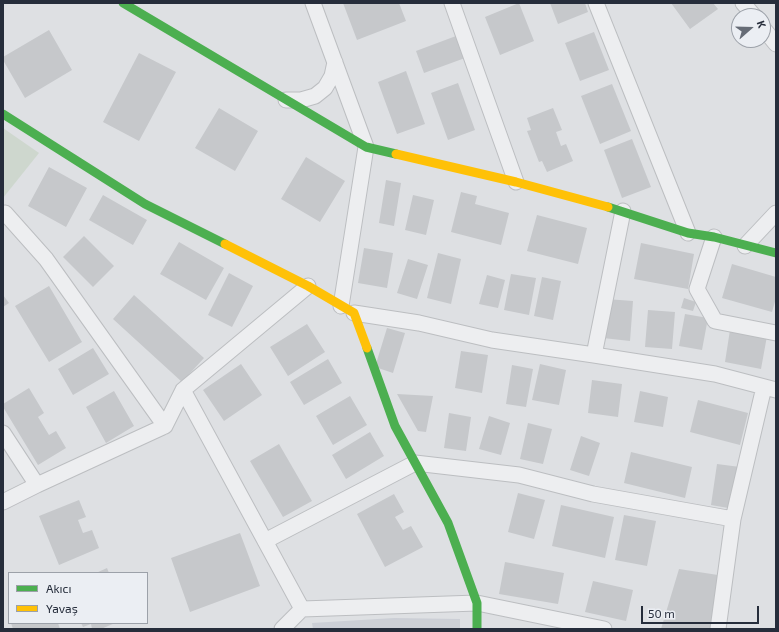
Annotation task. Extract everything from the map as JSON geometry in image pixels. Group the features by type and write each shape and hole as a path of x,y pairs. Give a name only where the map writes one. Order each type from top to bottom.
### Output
{"street":[{"path":"123,3 366,147 516,182 623,211 688,233 776,253"},
{"path":"313,3 366,147 347,309 395,426 448,523 477,603 477,629"},
{"path":"452,3 516,182"},
{"path":"596,3 688,233"},
{"path":"286,100 301,100 315,96 325,88 332,76 335,62"},
{"path":"3,114 145,204 308,286 347,309 419,323 492,340 594,354 715,374 770,388 733,520 718,629"},
{"path":"594,354 623,211"},
{"path":"5,213 46,259 165,426"},
{"path":"745,246 776,213"},
{"path":"714,238 697,289 715,321 776,333"},
{"path":"3,502 165,426 182,390 308,286"},
{"path":"182,390 302,609"},
{"path":"3,433 37,485"},
{"path":"265,540 415,463 519,475 593,494 733,520"},
{"path":"282,629 302,609 477,603 604,629"}],"shaded area":[{"path":"3,128 39,153 3,198"},
{"path":"394,618 460,619 460,629 313,629 312,623"}],"building":[{"path":"343,3 399,3 406,21 357,40"},
{"path":"519,3 534,41 500,55 485,17"},
{"path":"550,3 585,3 588,12 558,24"},
{"path":"671,3 713,3 718,9 690,29"},
{"path":"49,30 72,70 25,98 3,60 3,57"},
{"path":"594,32 609,70 580,81 565,43"},
{"path":"456,36 465,58 424,73 416,51"},
{"path":"139,53 176,72 139,141 103,122"},
{"path":"406,71 425,124 397,134 378,82"},
{"path":"458,83 475,130 448,140 431,93"},
{"path":"612,84 631,131 600,144 581,96"},
{"path":"219,108 258,131 235,171 195,148"},
{"path":"553,108 562,130 556,132 561,146 566,144 573,161 547,172 542,161 539,162 527,131 531,130 527,118"},
{"path":"632,139 651,187 622,198 604,150"},
{"path":"306,157 345,181 320,222 281,199"},
{"path":"49,167 87,188 66,227 28,206"},
{"path":"386,180 401,183 394,226 379,223"},
{"path":"461,192 477,196 475,204 509,213 501,245 451,232"},
{"path":"103,195 147,220 133,245 89,220"},
{"path":"413,195 434,200 426,235 405,230"},
{"path":"537,215 587,228 578,264 527,251"},
{"path":"84,236 114,266 93,287 63,257"},
{"path":"179,242 224,268 206,300 160,274"},
{"path":"641,243 694,254 688,289 634,279"},
{"path":"364,248 393,253 387,288 358,283"},
{"path":"438,253 461,259 451,304 427,298"},
{"path":"408,259 428,265 417,299 397,293"},
{"path":"732,264 776,277 776,298 772,312 722,298"},
{"path":"229,273 253,286 232,327 208,315"},
{"path":"511,274 536,278 529,315 504,310"},
{"path":"487,275 505,280 498,308 479,304"},
{"path":"542,277 561,281 553,320 534,316"},
{"path":"49,286 82,342 49,362 15,306"},
{"path":"3,295 9,303 3,307"},
{"path":"134,295 204,358 182,382 113,319"},
{"path":"684,298 696,302 693,311 681,308"},
{"path":"606,299 633,301 630,341 603,338"},
{"path":"648,310 675,312 672,349 645,347"},
{"path":"685,314 708,318 702,350 679,346"},
{"path":"307,324 325,352 288,376 270,347"},
{"path":"387,328 405,333 393,373 375,367"},
{"path":"730,330 767,336 761,369 725,362"},
{"path":"93,348 109,374 73,395 58,369"},
{"path":"461,351 488,355 482,393 455,388"},
{"path":"328,359 342,383 304,405 290,382"},
{"path":"241,364 262,395 224,421 203,390"},
{"path":"540,364 566,370 559,405 532,400"},
{"path":"512,365 533,369 526,407 506,404"},
{"path":"592,380 622,384 618,417 588,413"},
{"path":"29,388 44,413 38,417 49,435 56,431 66,448 38,465 3,407 3,404"},
{"path":"114,391 134,426 106,443 86,407"},
{"path":"640,391 668,397 663,427 634,422"},
{"path":"397,394 433,396 426,432 418,431"},
{"path":"350,396 367,425 333,445 316,416"},
{"path":"698,400 748,413 740,445 690,432"},
{"path":"449,413 471,417 466,451 444,448"},
{"path":"489,416 510,423 501,455 479,449"},
{"path":"528,423 552,429 543,464 520,459"},
{"path":"370,432 384,456 346,479 332,455"},
{"path":"581,436 600,443 589,476 570,470"},
{"path":"279,444 312,501 283,517 250,461"},
{"path":"631,452 692,467 685,498 624,483"},
{"path":"717,464 740,467 734,509 711,505"},
{"path":"518,493 545,500 534,539 508,532"},
{"path":"394,494 404,512 395,517 403,530 411,526 423,547 385,567 357,514"},
{"path":"79,500 86,517 78,520 83,533 92,530 99,548 59,565 39,516"},
{"path":"561,505 614,517 605,558 552,546"},
{"path":"624,515 656,521 647,566 615,560"},
{"path":"240,533 260,586 190,612 171,558"},
{"path":"505,562 564,573 558,604 499,594"},
{"path":"107,568 109,572 98,572"},
{"path":"679,569 718,575 711,629 661,629"},
{"path":"593,581 633,590 626,621 585,612"},
{"path":"11,624 58,624 60,629 13,629"},
{"path":"82,624 91,624 83,627"},
{"path":"91,624 113,624 101,629 92,629"}],"traffic: fast":[{"path":"123,3 366,147 396,154"},
{"path":"3,114 145,204 225,244"},
{"path":"608,207 688,233 714,237 776,253"},
{"path":"367,348 395,426 448,523 477,603 477,629"}],"traffic: slow":[{"path":"396,154 516,182 608,207"},
{"path":"225,244 308,286 354,313 367,348"}]}
